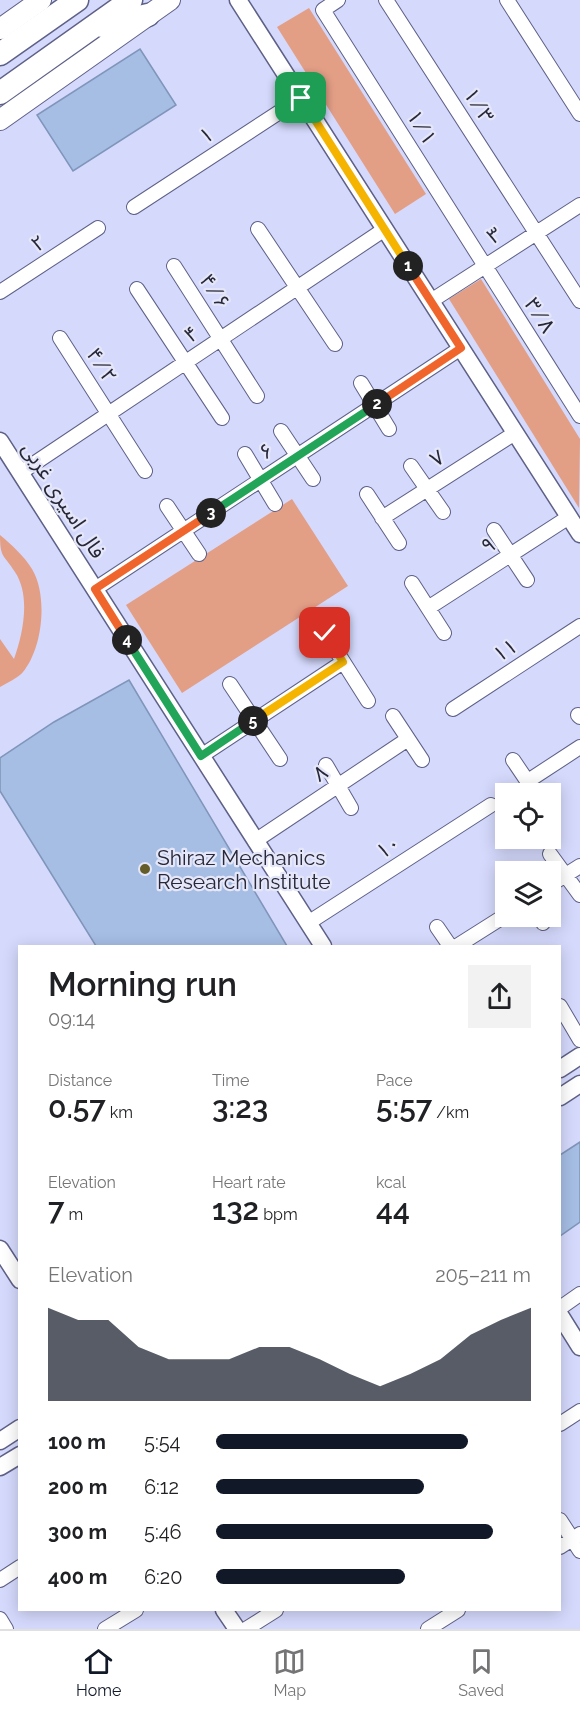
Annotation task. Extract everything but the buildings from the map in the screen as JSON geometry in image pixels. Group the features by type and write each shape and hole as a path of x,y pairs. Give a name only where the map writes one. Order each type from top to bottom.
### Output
{"highway":[{"path":"0,54 77,0"},
{"path":"0,93 131,0"},
{"path":"89,30 148,15"}],"main road":[{"path":"0,29 41,0"},
{"path":"0,120 170,0"}],"street":[{"path":"238,0 580,533"},
{"name":"۱/۱","path":"338,0 323,10 484,267"},
{"name":"۱/۳","path":"386,0 580,301"},
{"path":"507,0 580,114"},
{"name":"۱","path":"134,207 301,98"},
{"name":"۳","path":"431,301 580,205"},
{"name":"۲","path":"0,292 98,228"},
{"path":"258,229 335,344"},
{"name":"۴","path":"20,473 385,230"},
{"name":"۴/۶","path":"174,266 257,396"},
{"name":"۳/۸","path":"484,267 580,416"},
{"path":"137,289 222,418"},
{"name":"۴/۲","path":"60,338 145,471"},
{"name":"۶","path":"95,589 461,348"},
{"path":"361,383 389,429"},
{"path":"281,431 313,480"},
{"name":"۷","path":"382,518 515,433"},
{"name":"فال اسیری غربی","path":"0,441 322,945"},
{"path":"245,454 275,504"},
{"path":"411,466 443,512"},
{"path":"367,494 399,543"},
{"path":"167,506 199,554"},
{"name":"۹","path":"428,608 569,518"},
{"path":"494,530 527,580"},
{"path":"412,583 444,633"},
{"name":"۱۱","path":"453,709 580,626"},
{"path":"325,633 368,702"},
{"path":"201,756 343,662"},
{"path":"230,684 280,759"},
{"path":"393,717 422,760"},
{"name":"۸","path":"255,841 408,739"},
{"path":"513,760 528,781 580,747"},
{"path":"326,765 351,808"},
{"name":"۱۰","path":"308,923 491,805"},
{"path":"550,854 580,895"},
{"path":"561,878 580,866"},
{"path":"459,945 495,922"},
{"path":"437,927 449,945"},
{"path":"561,1008 580,1040"},
{"path":"561,1068 580,1056"},
{"path":"561,1096 580,1084"},
{"path":"0,1249 18,1277"},
{"path":"561,1307 580,1294"},
{"path":"561,1317 580,1347"},
{"path":"561,1423 580,1411"},
{"path":"0,1441 18,1429"},
{"path":"0,1467 18,1456"},
{"path":"561,1521 576,1537 580,1551"},
{"path":"561,1546 576,1537"},
{"path":"0,1580 18,1568"},
{"path":"105,1629 134,1611"},
{"path":"225,1611 237,1629"},
{"path":"246,1629 274,1611"},
{"path":"428,1629 456,1611"},
{"path":"0,1619 6,1629"}],"shaded area":[{"path":"309,8 426,194 395,214 277,27"},
{"path":"481,279 580,439 579,508 449,299"},
{"path":"292,499 348,586 182,693 126,605"},
{"path":"0,535 18,551 32,569 40,593 41,621 39,636 30,662 21,674 0,687 0,639 14,659 22,627 24,603 20,582 3,556"}],"place":[{"name":"Shiraz Mechanics Research Institute","path":"145,869"}],"route":[{"path":"301,98 461,348 95,589 201,756 343,662 325,633"}]}
